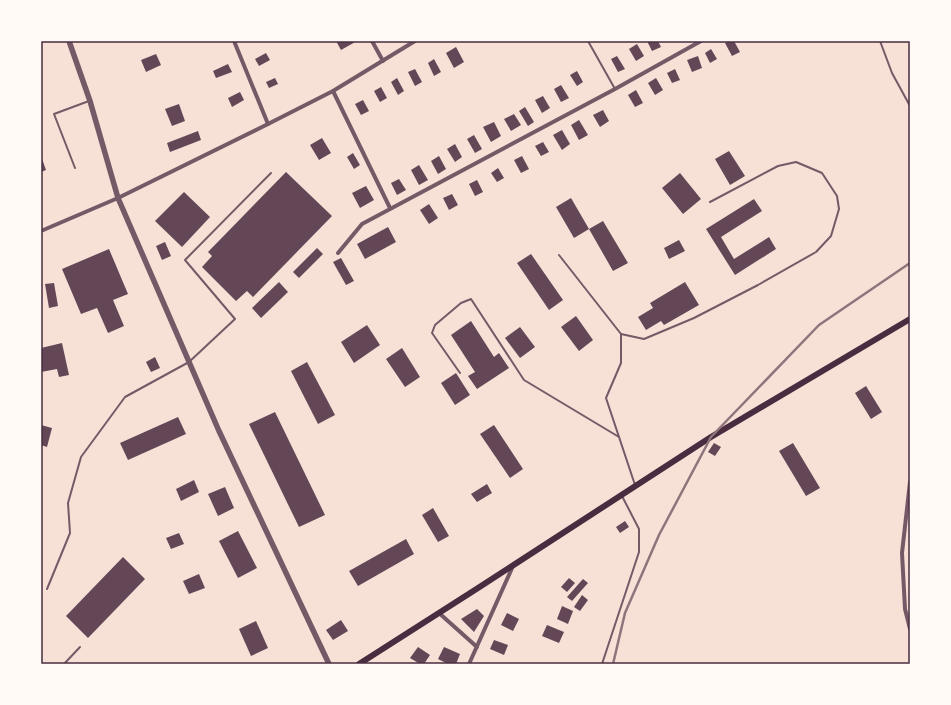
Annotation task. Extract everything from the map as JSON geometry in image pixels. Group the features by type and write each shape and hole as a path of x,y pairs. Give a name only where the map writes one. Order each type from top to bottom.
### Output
{"main road":[{"path":"359,664 513,566 710,437 910,319"}],"street":[{"path":"69,41 90,101 118,198 219,431 328,664"},
{"path":"234,41 268,124"},
{"path":"372,41 383,61"},
{"path":"41,231 118,198 333,91 415,41"},
{"path":"338,253 362,224 615,89 701,41"},
{"path":"333,91 390,208"},
{"path":"910,482 902,553 905,609 910,629"},
{"path":"469,664 513,566"},
{"path":"438,613 477,647"}],"lane":[{"path":"588,41 615,89"},
{"path":"880,41 892,73 910,106"},
{"path":"75,168 54,114 90,101"},
{"path":"621,334 644,339 694,318 758,285 816,252 831,236 839,209 837,196 822,173 796,162 778,166 710,202"},
{"path":"47,589 70,533 68,503 81,457 126,397 189,362 235,319 185,260 271,173"},
{"path":"559,255 621,334 621,363 606,398 636,486"},
{"path":"460,373 432,334 434,325 461,303 471,299 524,380 619,437"},
{"path":"602,664 640,552 639,529 621,495"},
{"path":"64,664 80,647"}],"building":[{"path":"336,41 357,41 341,50"},
{"path":"647,41 658,41 661,47 652,51"},
{"path":"734,41 740,52 732,56 725,43"},
{"path":"637,44 644,56 636,61 629,49"},
{"path":"456,47 464,62 454,68 446,53"},
{"path":"711,49 717,59 710,63 705,53"},
{"path":"266,53 270,60 259,66 255,59"},
{"path":"156,54 161,65 146,72 141,60"},
{"path":"617,56 625,69 618,72 611,59"},
{"path":"698,56 702,68 692,72 687,60"},
{"path":"434,59 441,72 434,76 428,63"},
{"path":"228,64 232,72 216,78 213,71"},
{"path":"415,69 422,82 415,86 408,72"},
{"path":"675,69 680,80 672,83 667,73"},
{"path":"577,71 583,82 577,86 570,75"},
{"path":"275,78 278,84 269,88 266,82"},
{"path":"397,78 404,91 398,95 391,82"},
{"path":"656,78 663,90 655,95 648,83"},
{"path":"561,85 569,98 561,102 554,89"},
{"path":"381,87 387,98 380,102 374,91"},
{"path":"636,90 643,103 635,107 628,95"},
{"path":"240,92 244,100 232,107 228,98"},
{"path":"543,96 550,108 542,113 535,100"},
{"path":"363,100 369,111 361,115 355,104"},
{"path":"179,104 185,121 172,126 165,109"},
{"path":"525,107 534,122 528,126 519,111"},
{"path":"603,110 609,121 600,127 593,115"},
{"path":"514,114 521,125 511,131 504,119"},
{"path":"579,120 588,135 579,140 571,125"},
{"path":"494,122 501,136 491,142 483,127"},
{"path":"562,130 570,144 562,150 553,135"},
{"path":"198,131 201,140 170,152 167,143"},
{"path":"474,135 482,149 475,153 467,139"},
{"path":"322,138 331,153 319,160 310,145"},
{"path":"543,142 549,152 541,156 535,146"},
{"path":"455,144 462,157 455,162 447,149"},
{"path":"729,151 745,176 730,185 715,159"},
{"path":"353,153 360,165 354,169 347,157"},
{"path":"41,156 46,170 41,172"},
{"path":"439,156 446,169 438,174 431,161"},
{"path":"522,156 529,169 521,173 514,160"},
{"path":"419,165 428,180 419,185 411,170"},
{"path":"498,168 504,178 497,182 491,173"},
{"path":"286,172 332,216 253,297 247,291 236,301 202,267 212,256 208,252"},
{"path":"680,173 701,199 683,214 662,188"},
{"path":"399,179 406,190 397,195 391,183"},
{"path":"477,180 483,192 475,196 469,184"},
{"path":"366,186 374,200 360,208 352,193"},
{"path":"184,192 210,217 182,247 155,221"},
{"path":"452,194 458,205 449,210 443,198"},
{"path":"571,198 589,229 574,238 556,207"},
{"path":"754,199 762,211 721,237 734,259 769,237 776,249 735,275 706,229"},
{"path":"429,204 438,218 429,224 420,210"},
{"path":"603,221 628,263 613,271 589,229"},
{"path":"388,227 396,242 365,259 357,244"},
{"path":"679,240 685,251 669,259 664,248"},
{"path":"165,242 171,256 162,260 156,246"},
{"path":"317,248 323,254 299,278 293,272"},
{"path":"109,249 128,294 113,300 124,326 108,333 97,308 81,314 62,269"},
{"path":"531,254 563,300 549,310 517,263"},
{"path":"341,258 354,281 346,285 333,262"},
{"path":"279,282 288,292 261,318 252,308"},
{"path":"685,282 699,305 664,325 661,321 646,330 638,317 653,308 650,303"},
{"path":"54,283 58,306 49,308 45,284"},
{"path":"576,316 593,340 579,351 561,327"},
{"path":"471,321 494,357 499,353 509,368 477,389 468,376 475,372 451,335"},
{"path":"367,325 380,345 354,363 341,342"},
{"path":"520,327 535,347 520,358 505,338"},
{"path":"62,343 69,375 59,377 57,369 41,372 41,348"},
{"path":"402,348 420,377 405,387 386,359"},
{"path":"155,357 160,368 151,372 146,362"},
{"path":"307,362 335,415 318,424 291,371"},
{"path":"456,373 470,395 455,405 441,383"},
{"path":"866,386 882,412 871,419 855,393"},
{"path":"275,412 325,515 299,527 249,424"},
{"path":"178,417 186,434 128,460 120,443"},
{"path":"41,425 52,428 47,447 41,445"},
{"path":"494,425 523,469 510,478 480,434"},
{"path":"714,443 721,447 715,456 708,452"},
{"path":"793,443 820,488 806,496 779,451"},
{"path":"194,480 199,492 181,501 176,489"},
{"path":"487,484 492,493 477,502 471,494"},
{"path":"225,487 234,508 218,516 208,494"},
{"path":"433,508 449,536 438,542 422,515"},
{"path":"625,521 629,527 620,533 616,527"},
{"path":"238,531 257,568 238,578 219,541"},
{"path":"179,533 184,544 171,549 166,538"},
{"path":"406,539 414,554 358,586 349,571"},
{"path":"123,557 145,579 88,638 66,616"},
{"path":"199,574 205,588 189,594 183,581"},
{"path":"569,578 575,583 567,592 561,587"},
{"path":"583,579 588,583 572,601 567,597"},
{"path":"582,595 588,600 580,611 574,607"},
{"path":"562,606 573,611 568,624 557,619"},
{"path":"477,609 484,616 474,632 461,619"},
{"path":"507,613 519,619 513,631 501,625"},
{"path":"341,620 348,631 333,640 326,630"},
{"path":"256,621 268,648 251,656 239,629"},
{"path":"547,625 564,632 559,643 542,636"},
{"path":"494,640 508,645 504,655 490,649"},
{"path":"418,647 430,655 424,664 420,664 410,658"},
{"path":"444,647 460,654 456,664 448,664 438,659"}],"railway":[{"path":"613,664 625,613 659,535 711,437 819,325 910,263"}]}
